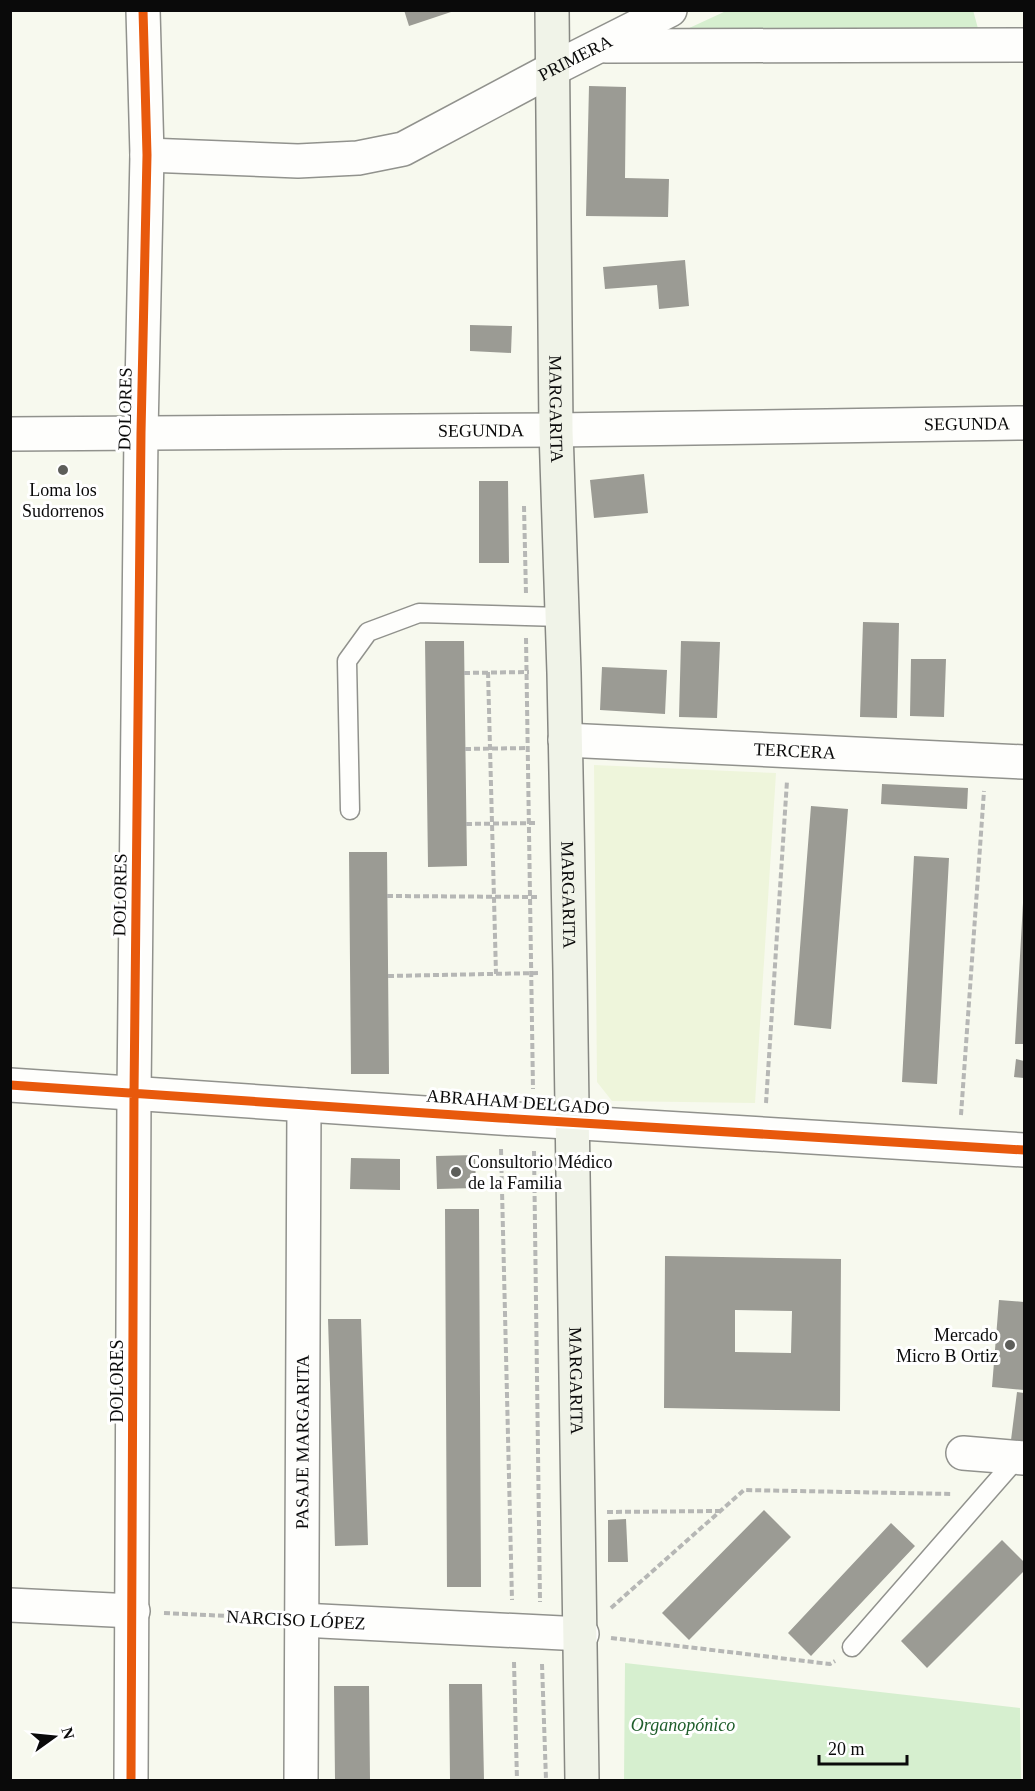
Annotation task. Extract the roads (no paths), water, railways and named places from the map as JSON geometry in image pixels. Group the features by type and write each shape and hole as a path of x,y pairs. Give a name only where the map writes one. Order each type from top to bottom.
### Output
{"main road":[{"name":"MARGARITA","path":"552,10 556,430 564,673 573,1123 582,1634 582,1780"}],"street":[{"name":"DOLORES","path":"131,1780 134,1094 141,433 147,155 143,10"},
{"path":"601,46 670,10"},
{"name":"PRIMERA","path":"147,155 298,161 358,158 404,149 553,69 601,46 1024,45"},
{"name":"SEGUNDA","path":"10,434 556,430 1024,423"},
{"name":"TERCERA","path":"565,744 789,750 1024,762"},
{"name":"ABRAHAM DELGADO","path":"10,1086 1024,1150"},
{"name":"PASAJE MARGARITA","path":"301,1780 304,1105"},
{"path":"963,1453 1021,1458"},
{"path":"10,1605 133,1611"},
{"name":"NARCISO LÓPEZ","path":"301,1620 582,1634"}],"lane":[{"path":"350,810 346,661 368,632 418,613 561,617"},
{"path":"852,1647 985,1495 1021,1458"}],"place":[{"name":"Loma los Sudorrenos","path":"63,470"},
{"name":"Consultorio Médico de la Familia","path":"456,1172"},
{"name":"Mercado Micro B Ortiz","path":"1010,1345"}],"park label":[{"name":"Organopónico","path":"683,1725"}]}
